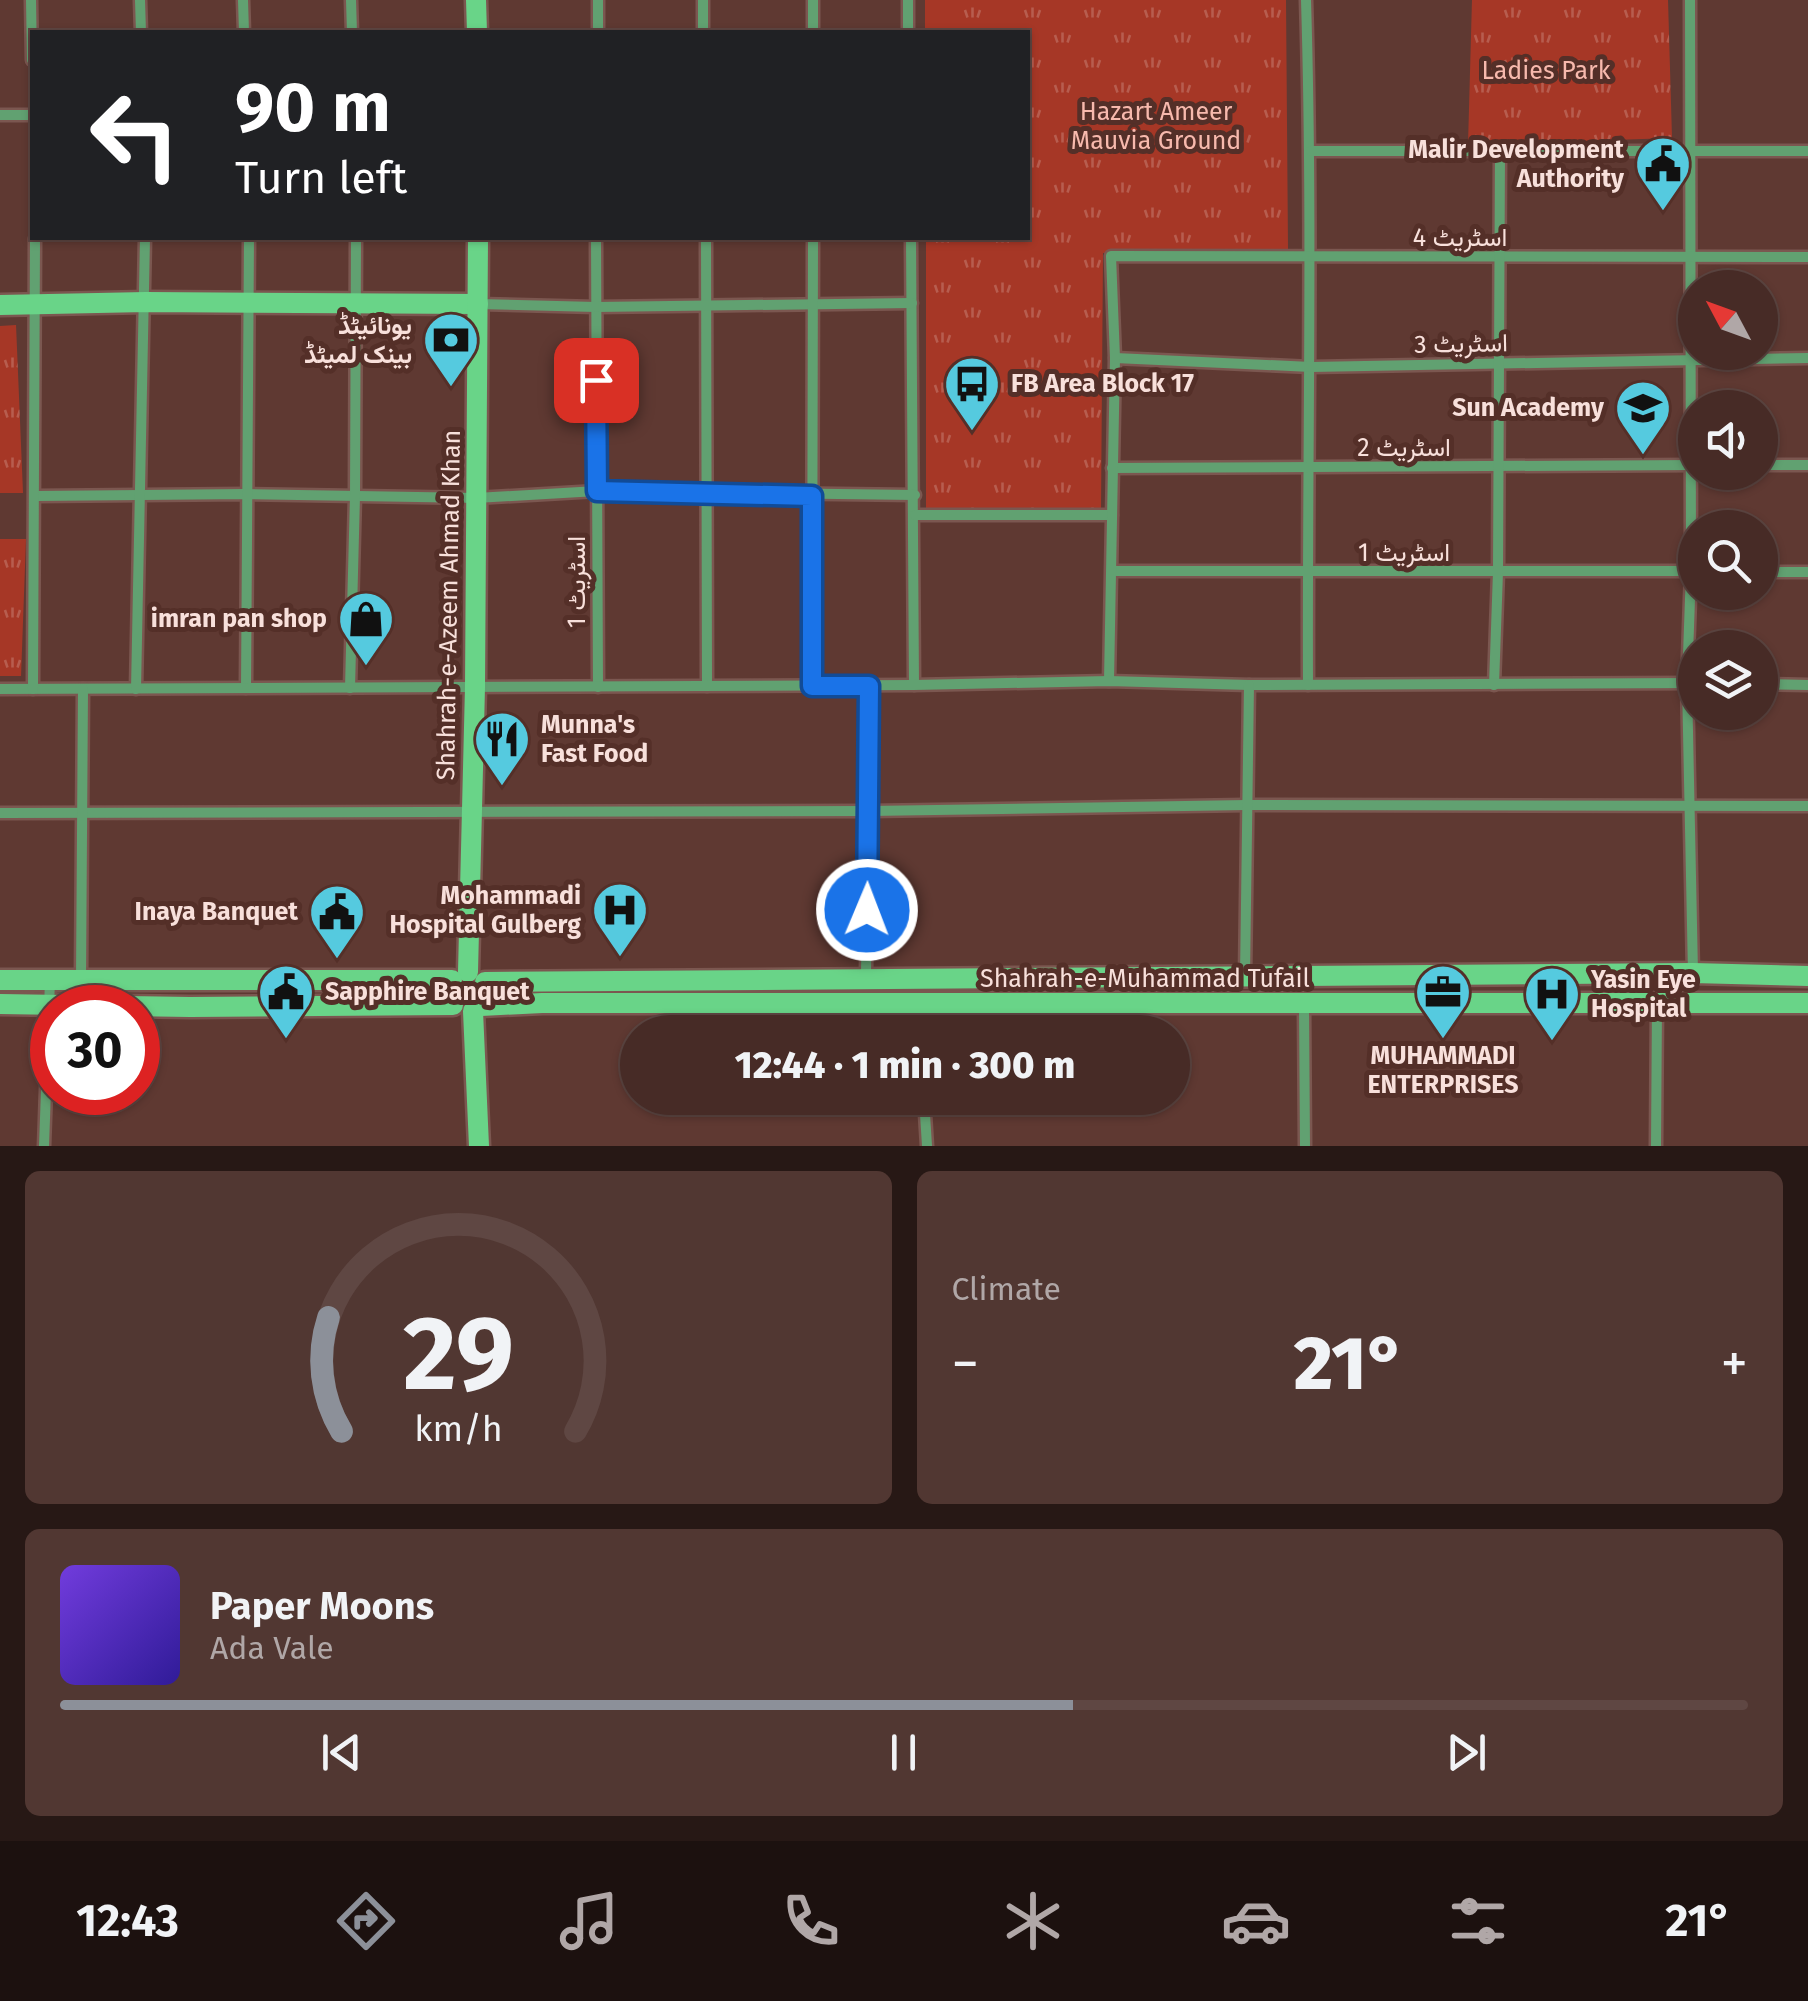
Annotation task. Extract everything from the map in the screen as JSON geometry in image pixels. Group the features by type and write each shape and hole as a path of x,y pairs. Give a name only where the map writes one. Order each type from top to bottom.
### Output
{"main road":[{"path":"476,0 476,30"},
{"name":"Shahrah-e-Azeem Ahmad Khan","path":"468,978 475,687 478,240"},
{"path":"0,305 478,304"},
{"name":"Shahrah-e-Muhammad Tufail","path":"0,980 1693,973 1808,976"},
{"path":"469,1008 488,995 468,978 448,992 469,1008 479,1146"},
{"name":"Shahrah-e-Muhammad Tufail","path":"160,1006 1808,1003"},
{"name":"Shahrah-e-Muhammad Tufail","path":"0,1004 30,1004"}],"street":[{"path":"31,0 32,30"},
{"path":"140,0 141,30"},
{"path":"243,0 244,30"},
{"path":"351,0 352,30"},
{"path":"598,0 598,30"},
{"path":"703,0 704,30"},
{"path":"813,0 813,30"},
{"path":"908,0 908,30"},
{"path":"1306,0 1311,151 1311,367 1306,469 1308,685"},
{"path":"1690,0 1690,270"},
{"path":"0,115 30,114"},
{"path":"1311,151 1808,151"},
{"path":"1494,685 1500,151"},
{"path":"33,689 36,240"},
{"path":"136,689 145,240"},
{"path":"246,688 249,240"},
{"path":"350,688 356,496 356,240"},
{"name":"اسٹریٹ 1","path":"596,240 598,686"},
{"path":"706,240 707,686"},
{"path":"812,686 813,240"},
{"path":"911,240 914,686"},
{"name":"اسٹریٹ 4","path":"1115,358 1111,256 1808,257"},
{"path":"478,304 596,307 912,303"},
{"path":"1109,681 1115,358"},
{"name":"اسٹریٹ 3","path":"1115,358 1311,367 1678,360"},
{"name":"اسٹریٹ 3","path":"1778,359 1808,358"},
{"name":"اسٹریٹ 2","path":"1112,468 1678,465"},
{"path":"1778,465 1808,465"},
{"path":"36,496 476,498 597,491 915,495"},
{"path":"915,515 1112,516"},
{"name":"اسٹریٹ 1","path":"1113,572 1678,571"},
{"path":"1778,572 1808,572"},
{"path":"0,689 914,686 1109,681 1250,685 1678,683"},
{"path":"1778,684 1808,685"},
{"path":"1245,976 1250,685"},
{"path":"866,977 869,686"},
{"path":"81,980 83,689"},
{"path":"1691,730 1693,973"},
{"path":"0,813 870,811 1246,805 1808,806"},
{"path":"50,980 50,985"},
{"path":"1656,1146 1657,1002"},
{"path":"918,1003 919,1015"},
{"path":"1304,1005 1305,1146"},
{"path":"44,1146 45,1115"},
{"path":"925,1115 927,1146"}],"green space":[{"name":"Hazart Ameer Mauvia Ground","path":"925,0 1286,0 1288,250 1103,253 1101,508 926,508 926,240 1030,240 1030,30 925,30"},
{"name":"Ladies Park","path":"1472,0 1668,0 1672,138 1468,145"},
{"path":"16,325 23,493 0,493 0,326"},
{"path":"0,539 26,539 21,676 0,676"}],"place":[{"name":"Malir Development Authority","path":"1663,213"},
{"name":"یونائیٹڈ بینک لمیٹڈ","path":"451,389"},
{"name":"FB Area Block 17","path":"972,433"},
{"name":"Sun Academy","path":"1643,457"},
{"name":"imran pan shop","path":"366,668"},
{"name":"Munna's Fast Food","path":"502,788"},
{"name":"Mohammadi Hospital Gulberg","path":"620,959"},
{"name":"Inaya Banquet","path":"337,961"},
{"name":"Sapphire Banquet","path":"286,1041"},
{"name":"MUHAMMADI ENTERPRISES","path":"1443,1041"},
{"name":"Yasin Eye Hospital","path":"1552,1043"}],"route":[{"path":"596,380 597,491 812,496 812,686 869,686 867,910"}]}
